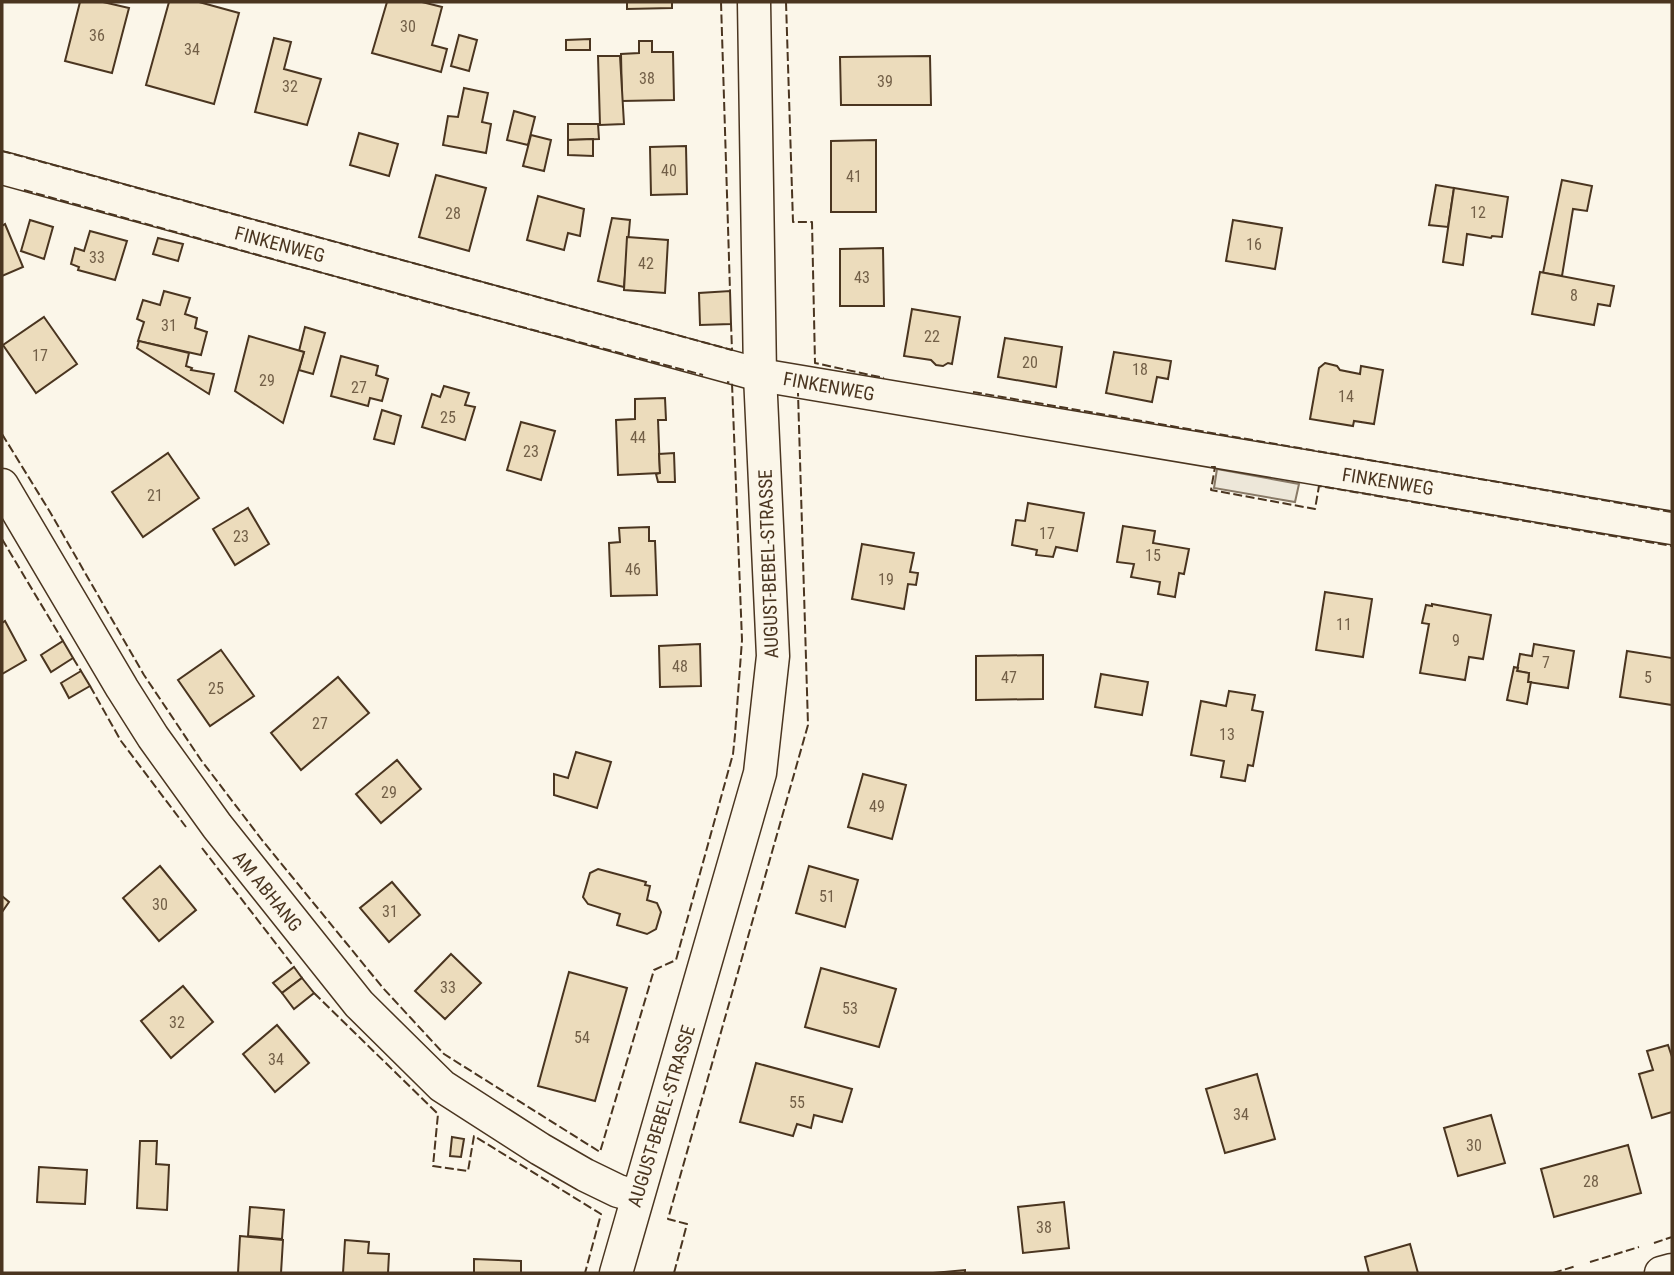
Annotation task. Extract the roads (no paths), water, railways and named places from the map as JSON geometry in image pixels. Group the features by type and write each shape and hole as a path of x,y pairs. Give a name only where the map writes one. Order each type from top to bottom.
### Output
{"street":[{"name":"AUGUST-BEBEL-STRASSE","path":"616,1273 760,773 773,656 760,374 754,2"},
{"name":"FINKENWEG","path":"2,168 760,374 1672,528"},
{"name":"AM ABHANG","path":"2,485 153,737 216,826 359,1004 442,1086 584,1175 618,1191 636,1196"},
{"path":"1661,1273 1672,1270"}]}
